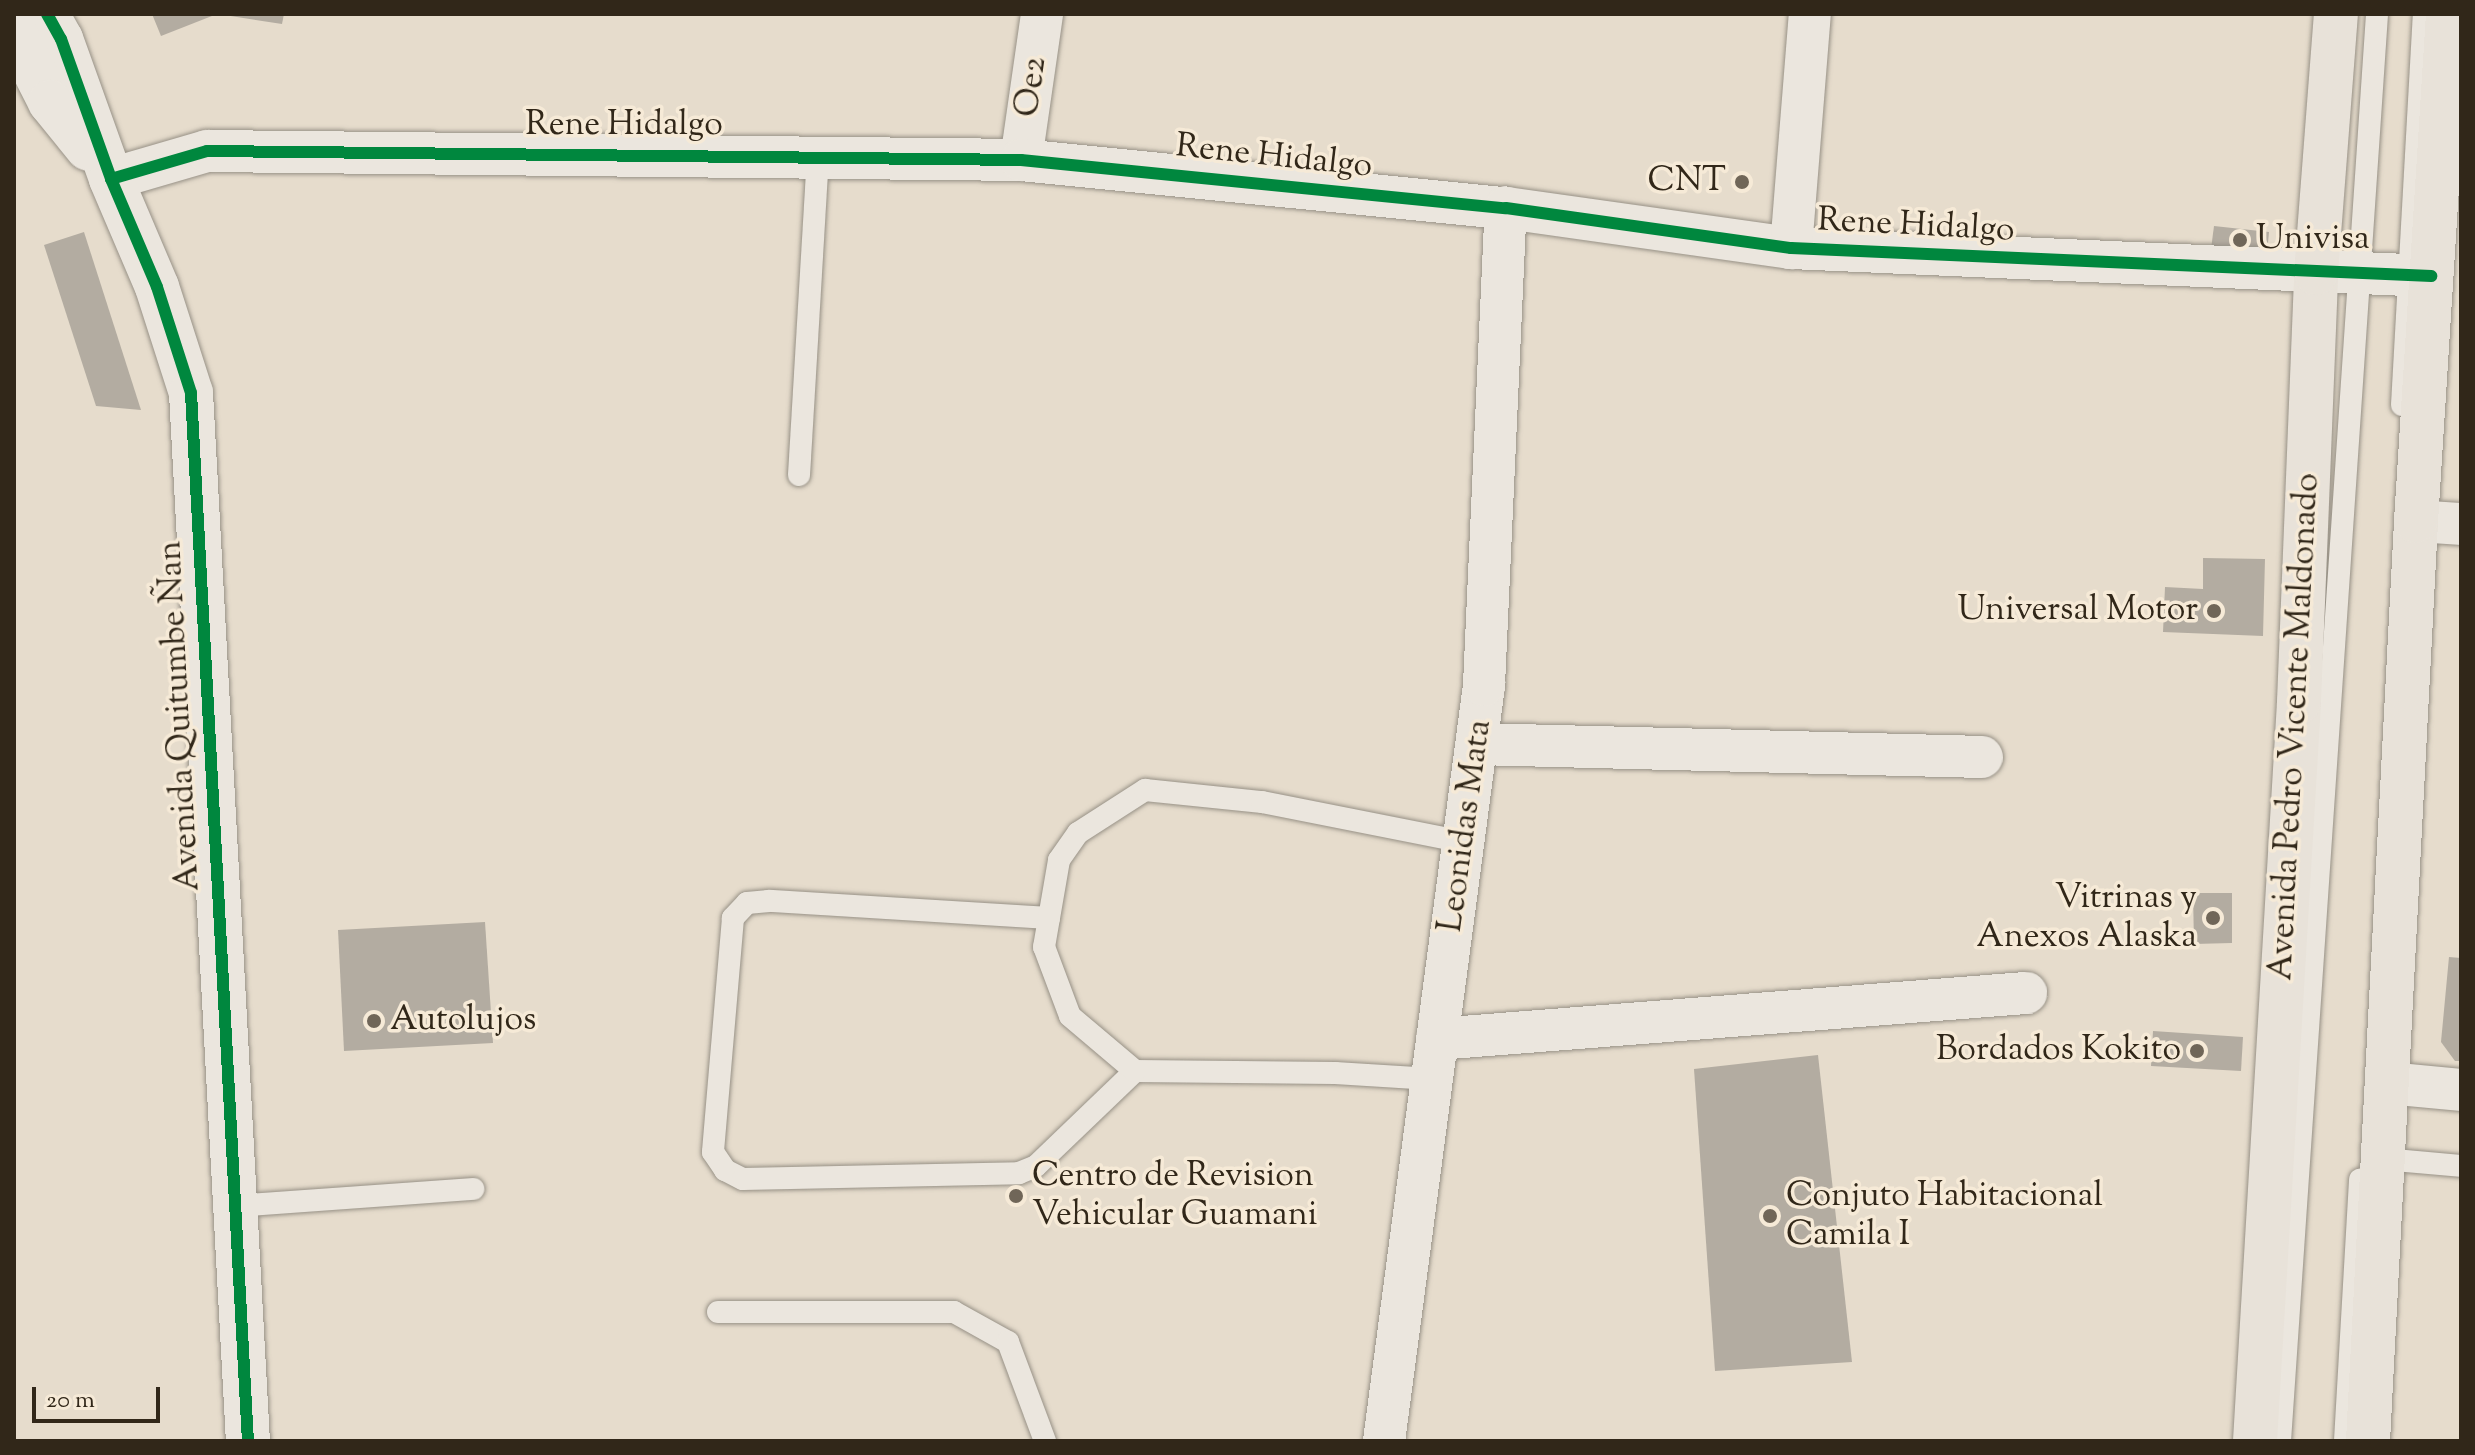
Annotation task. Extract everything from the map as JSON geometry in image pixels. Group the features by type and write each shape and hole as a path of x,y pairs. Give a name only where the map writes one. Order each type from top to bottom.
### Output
{"main road":[{"name":"Avenida Pedro Vicente Maldonado","path":"2255,1441 2299,702 2316,273 2336,14"},
{"path":"2368,1441 2416,521 2420,276 2448,14"}],"street":[{"name":"Avenida Quitumbe Ñan","path":"47,14 61,39 111,179 157,287 191,393 248,1441"},
{"name":"Oe2","path":"1021,160 1042,14"},
{"path":"1791,248 1810,14"},
{"name":"Avenida Quitumbe Ñan","path":"14,31 50,102 111,179"},
{"name":"Rene Hidalgo","path":"111,179 207,151 1021,160 1506,208 1791,248 2420,276"},
{"name":"Leonidas Mata","path":"1384,1441 1484,685 1506,208"},
{"path":"2416,521 2461,524"},
{"path":"1477,744 1982,757"},
{"path":"1435,1059 2026,993"},
{"path":"2387,1083 2461,1090"}],"lane":[{"path":"2280,1441 2377,14"},
{"path":"2345,1441 2420,276 2424,14"},
{"path":"799,475 818,156"},
{"path":"1435,1059 1335,1073 1135,1071 1070,1016 1044,947 1059,860 1078,833 1145,790 1262,802 1464,842"},
{"path":"1049,918 769,901 747,903 733,918 713,1152 725,1170 743,1179 1019,1173 1036,1166 1135,1071"},
{"path":"2383,1159 2461,1166"},
{"path":"235,1206 473,1189"},
{"path":"718,1312 954,1312 1008,1342 1045,1441"}],"building":[{"path":"152,14 217,14 161,36"},
{"path":"218,14 284,14 282,24"},
{"name":"Univisa","path":"2214,226 2269,232 2267,254 2211,249"},
{"path":"84,232 141,410 96,406 44,245"},
{"name":"Universal Motor","path":"2203,558 2265,559 2263,636 2163,632 2165,587 2203,589"},
{"name":"Vitrinas y Anexos Alaska","path":"2193,893 2232,893 2232,943 2194,944"},
{"path":"485,922 493,1043 344,1051 338,930"},
{"path":"2449,957 2461,958 2461,1061 2455,1061 2441,1042"},
{"name":"Bordados Kokito","path":"2153,1031 2243,1037 2241,1071 2151,1066"},
{"name":"Conjuto Habitacional Camila I","path":"1818,1055 1852,1362 1715,1371 1694,1069"}],"cycle path":[{"path":"47,14 61,39 111,179 157,287 191,393 248,1441"},
{"path":"111,179 207,151 1021,160 1506,208 1791,248 2431,276"}],"place":[{"name":"CNT","path":"1742,182"},
{"name":"Univisa","path":"2240,240"},
{"name":"Universal Motor","path":"2214,611"},
{"name":"Vitrinas y Anexos Alaska","path":"2213,918"},
{"name":"Autolujos","path":"374,1021"},
{"name":"Bordados Kokito","path":"2197,1051"},
{"name":"Centro de Revision Vehicular Guamani","path":"1016,1196"},
{"name":"Conjuto Habitacional Camila I","path":"1770,1216"}]}
